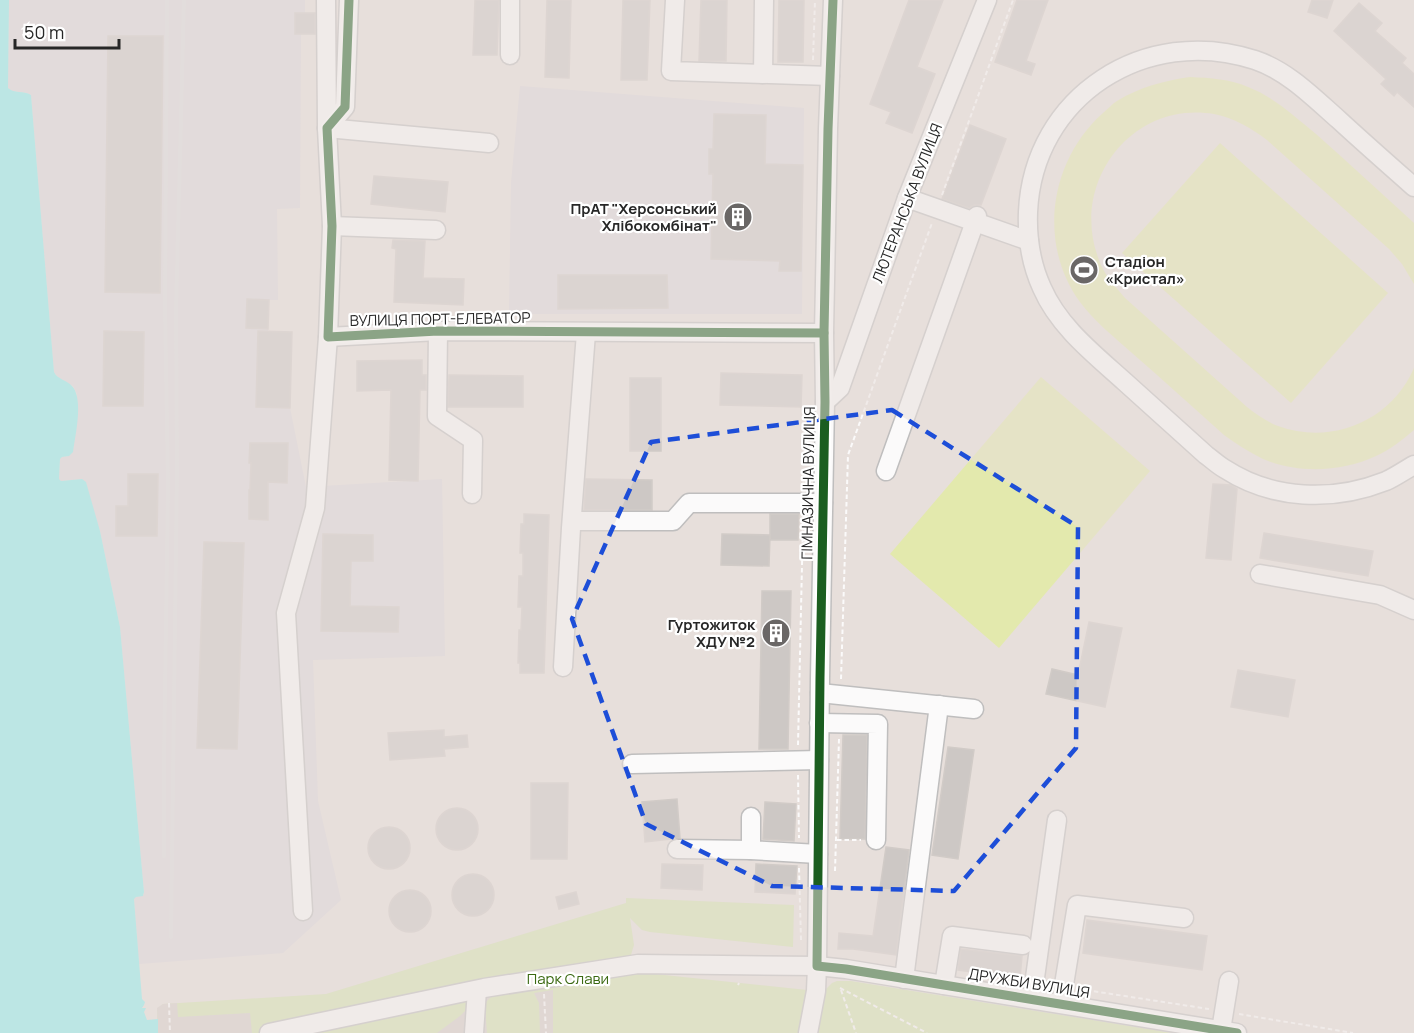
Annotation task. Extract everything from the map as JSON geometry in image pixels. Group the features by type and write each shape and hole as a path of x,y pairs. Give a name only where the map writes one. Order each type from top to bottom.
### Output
{"street":[{"name":"ВУЛИЦЯ ПОРТ-ЕЛЕВАТОР","path":"326,0 327,128 332,226 328,336 438,331 824,333"},
{"path":"327,128 345,107 349,0"},
{"path":"510,0 510,55"},
{"path":"675,0 671,71 821,76"},
{"path":"763,74 764,0"},
{"name":"ГІМНАЗИЧНА ВУЛИЦЯ","path":"808,1033 816,992 817,966 820,693 816,503 825,402 821,76 833,0"},
{"name":"ЛЮТЕРАНСЬКА ВУЛИЦЯ","path":"825,402 840,388 907,198 987,0"},
{"path":"1414,187 1307,91 1285,75 1256,61 1223,52 1189,50 1159,54 1129,64 1100,80 1071,105 1052,131 1037,162 1029,195 1027,228 1031,256 1041,287 1058,317 1081,342 1225,470 1255,485 1290,494 1326,496 1357,491 1388,480 1414,465"},
{"path":"327,128 489,143"},
{"path":"907,198 976,219 1029,241"},
{"path":"886,471 976,219"},
{"path":"332,226 436,230"},
{"path":"438,331 437,416 473,440 472,494"},
{"path":"563,667 586,333"},
{"path":"303,911 286,613 315,508 328,336"},
{"path":"572,521 673,521 689,503 816,503"},
{"path":"1260,574 1380,595 1414,610"},
{"path":"820,693 974,709"},
{"path":"904,979 939,705"},
{"path":"819,723 878,724 876,840"},
{"path":"632,764 819,760"},
{"path":"751,817 751,850"},
{"path":"1032,999 1057,820"},
{"path":"677,849 818,854"},
{"path":"1061,1003 1077,905 1184,918"},
{"path":"944,985 952,936 1023,945"},
{"name":"ДРУЖБИ ВУЛИЦЯ","path":"269,1033 477,990 638,964 817,966 846,969 1229,1031"},
{"path":"1229,981 1229,1031"},
{"path":"474,1033 477,990"}],"path":[{"path":"815,0 821,76"},
{"path":"848,455 1013,0"},
{"path":"806,943 800,939 797,761 803,510 816,503"},
{"path":"836,840 876,840"},
{"path":"543,979 546,1033"},
{"path":"856,1033 840,988 927,1033"},
{"path":"169,1003 170,1033"}],"highlighted area":[{"path":"892,410 1078,527 1076,748 954,891 772,886 646,824 572,619 651,442"}],"shaded area":[{"path":"9,0 305,0 305,13 295,34 301,34 300,208 277,209 278,300 269,300 268,331 292,332 290,408 306,487 442,479 445,656 313,660 318,801 341,900 283,953 139,964 134,898 144,895 144,892 120,627 100,531 82,479 61,481 59,479 60,459 69,456 77,394 73,386 59,378 54,372 31,95 8,88"},
{"path":"520,86 804,108 802,314 509,314 511,183"},
{"path":"553,990 553,1033 540,1033 539,1003 534,993"},
{"path":"494,994 486,1002 485,1007 487,1033 437,1033 460,1016 471,1003"},
{"path":"177,1003 178,1017 250,1013 252,1033 158,1033 157,1008 163,1004"}],"green space":[{"name":"Стадіон «Кристал»","path":"1190,77 1212,78 1241,84 1275,102 1316,134 1414,223 1414,284 1402,264 1389,249 1267,140 1242,124 1214,114 1184,113 1157,120 1133,134 1114,153 1100,177 1093,203 1092,231 1101,265 1125,298 1247,407 1278,426 1319,433 1358,424 1391,402 1404,386 1414,368 1414,430 1381,454 1335,468 1305,469 1277,464 1253,454 1224,435 1104,329 1080,302 1066,279 1058,254 1054,229 1061,178 1071,154 1085,132 1117,101 1152,85"},
{"path":"1220,143 1388,293 1291,403 1122,253"},
{"path":"1041,377 1150,471 999,648 890,554"},
{"name":"Парк Слави","path":"626,898 794,905 793,947 650,932 642,930 630,918 634,945 626,971 807,990 808,994 825,990 837,981 851,981 1173,1033 158,1033 157,1009 163,1004 326,994 626,903"}],"water":[{"path":"0,0 9,0 8,88 31,95 54,372 72,386 78,400 73,452 60,459 59,479 61,481 82,479 86,482 100,531 120,627 144,892 143,896 134,899 142,999 145,1002 142,1008 146,1008 144,1012 147,1020 158,1019 158,1033 0,1033"}],"building":[{"path":"475,0 499,0 497,55 473,55"},
{"path":"547,0 571,0 569,78 545,77"},
{"path":"623,0 650,0 647,80 621,80"},
{"path":"701,0 727,0 726,61 699,61"},
{"path":"779,0 804,0 803,62 778,62"},
{"path":"909,0 943,0 917,67 935,74 912,133 886,123 891,112 870,104"},
{"path":"1017,0 1048,0 1026,61 1035,64 1031,75 995,62"},
{"path":"1312,0 1333,0 1327,18 1308,12"},
{"path":"1359,3 1382,23 1375,31 1406,58 1402,63 1414,74 1414,107 1397,92 1394,96 1381,84 1386,79 1334,31"},
{"path":"295,13 315,13 315,34 295,34"},
{"path":"108,36 163,36 160,293 105,292"},
{"name":"ПрАТ \"Херсонський Хлібокомбінат\"","path":"714,114 766,115 765,164 803,165 801,271 779,271 780,261 711,259 713,174 709,174 709,149 713,149"},
{"path":"970,125 1006,139 981,205 969,208 942,199"},
{"path":"374,176 448,182 445,212 371,204"},
{"path":"393,240 425,241 423,278 464,279 463,305 394,302 396,249 392,248"},
{"path":"558,275 667,275 668,308 558,309"},
{"path":"247,299 269,300 268,329 246,328"},
{"path":"104,331 144,332 143,406 103,406"},
{"path":"258,331 292,332 290,408 256,407"},
{"path":"422,360 422,375 426,375 426,390 420,390 418,481 389,480 391,390 357,391 357,361"},
{"path":"721,373 802,375 801,407 720,405"},
{"path":"449,375 523,376 523,407 448,407"},
{"path":"630,378 661,378 661,451 630,451"},
{"path":"250,443 288,443 287,483 268,482 268,520 249,519"},
{"path":"128,474 158,474 157,536 116,536 116,506 128,506"},
{"path":"586,479 652,480 652,510 584,510"},
{"path":"1213,484 1231,485 1237,489 1231,560 1206,558"},
{"path":"524,514 549,515 544,673 520,673 520,663 518,663 522,607 518,607 519,576 523,576 523,553 520,553 521,524 524,524"},
{"path":"770,514 799,514 798,540 770,540"},
{"path":"1264,533 1373,551 1368,576 1260,558"},
{"path":"323,534 373,535 373,561 351,561 350,606 399,607 398,632 321,631"},
{"path":"722,534 770,535 769,566 721,565"},
{"path":"204,542 244,543 237,749 197,748"},
{"name":"Гуртожиток ХДУ №2","path":"762,591 791,591 788,749 759,749"},
{"path":"1089,622 1122,628 1105,707 1046,694 1052,669 1078,675"},
{"path":"1238,670 1295,680 1288,717 1231,707"},
{"path":"444,730 444,737 467,735 468,747 444,749 445,756 390,760 388,733"},
{"path":"843,735 867,735 865,839 840,839"},
{"path":"948,747 974,750 958,859 932,855"},
{"path":"531,783 568,783 567,859 531,859"},
{"path":"677,799 680,838 645,842 642,802"},
{"path":"765,802 796,804 794,841 763,839"},
{"path":"457,808 465,809 472,814 477,821 477,837 472,844 465,849 457,850 449,849 442,844 437,837 436,829 437,821 442,814 449,809"},
{"path":"389,827 397,828 404,833 409,840 409,856 404,863 397,868 389,869 381,868 374,863 369,856 368,848 369,840 374,833 381,828"},
{"path":"886,847 909,850 896,955 838,949 839,933 873,936"},
{"path":"662,864 703,865 702,890 661,888"},
{"path":"756,864 797,866 795,894 755,892"},
{"path":"473,874 481,875 488,880 493,887 493,903 488,910 481,915 473,916 465,915 458,910 453,903 452,895 453,887 458,880 465,875"},
{"path":"410,890 418,891 425,896 430,903 430,919 425,926 418,931 410,932 402,931 395,926 390,919 389,911 390,903 395,896 402,891"},
{"path":"576,892 579,904 559,909 556,897"},
{"path":"1087,920 1207,936 1202,970 1083,953"},
{"path":"961,949 1022,956 1020,978 958,970"}],"railway":[{"path":"164,856 168,486 165,306 167,0"},
{"path":"171,937 177,469 176,311 184,0"}],"cycle path":[{"path":"349,0 345,107 327,128 332,226 328,337 438,331 824,333"},
{"path":"833,0 824,333 817,966 1237,1033"}],"place":[{"name":"ПрАТ \"Херсонський Хлібокомбінат\"","path":"738,217"},
{"name":"Стадіон «Кристал»","path":"1084,270"},
{"name":"Гуртожиток ХДУ №2","path":"776,633"}]}
